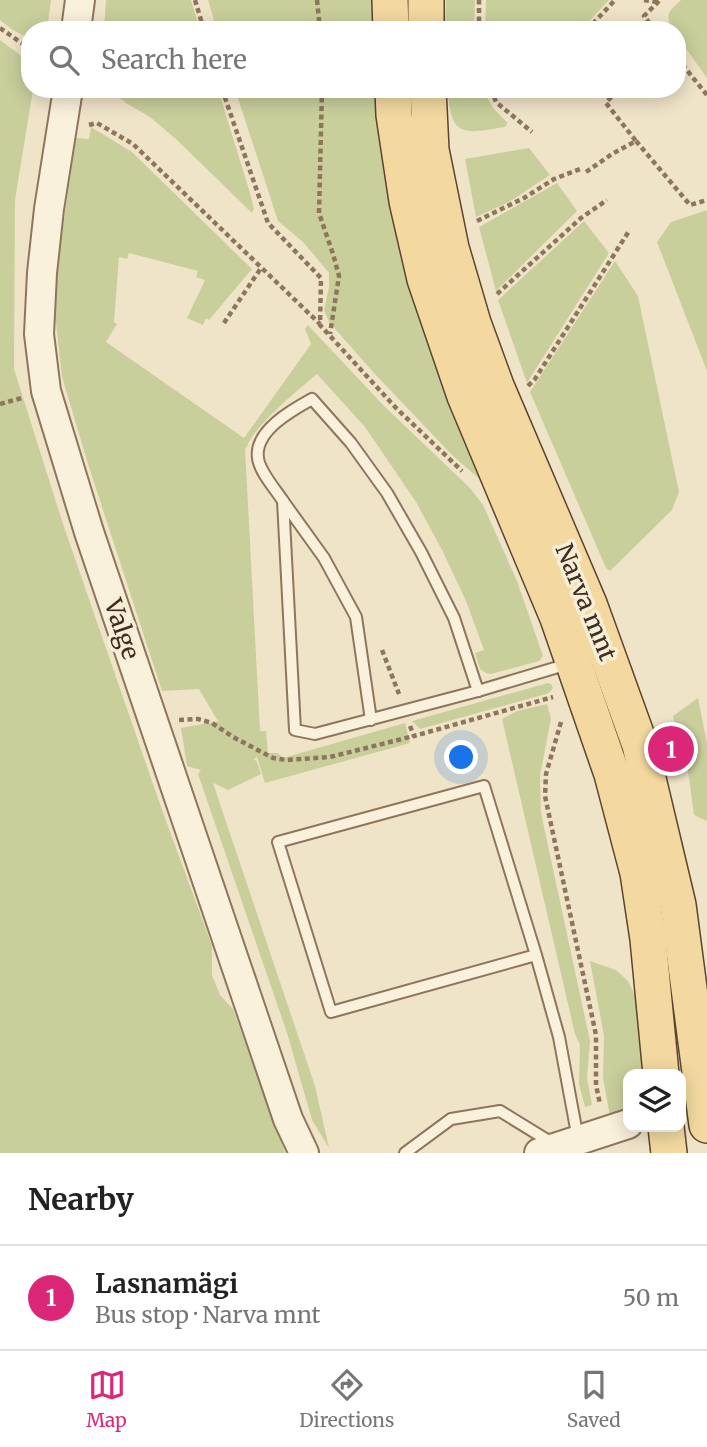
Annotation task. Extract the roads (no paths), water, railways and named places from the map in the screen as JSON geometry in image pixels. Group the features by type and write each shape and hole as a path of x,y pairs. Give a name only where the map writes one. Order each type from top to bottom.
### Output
{"main road":[{"path":"390,0 391,21"},
{"path":"426,0 426,21"},
{"name":"Narva mnt","path":"393,98 407,201 425,279 465,396 553,606 564,666 612,774 638,873 648,939 661,1069"},
{"name":"Narva mnt","path":"428,98 430,150 451,248 473,323 496,386 589,604 640,745 678,905 697,1113"},
{"path":"667,1132 669,1153"}],"street":[{"path":"77,21 80,0"},
{"name":"Valge","path":"67,98 42,273 39,334 46,391 93,545 284,1106 304,1153"},
{"path":"558,1146 623,1126"}],"lane":[{"path":"371,720 356,617 324,558 266,477 257,459 258,443 282,416 312,399 351,443 387,493 414,540 454,618 478,691"},
{"path":"283,501 295,730 315,734 564,666"},
{"path":"536,955 331,1012 278,842 484,786 536,955 559,1037 558,1146"},
{"path":"405,1153 451,1119 499,1111 558,1146"}],"place":[{"name":"Lasnamägi","path":"671,749"}]}
